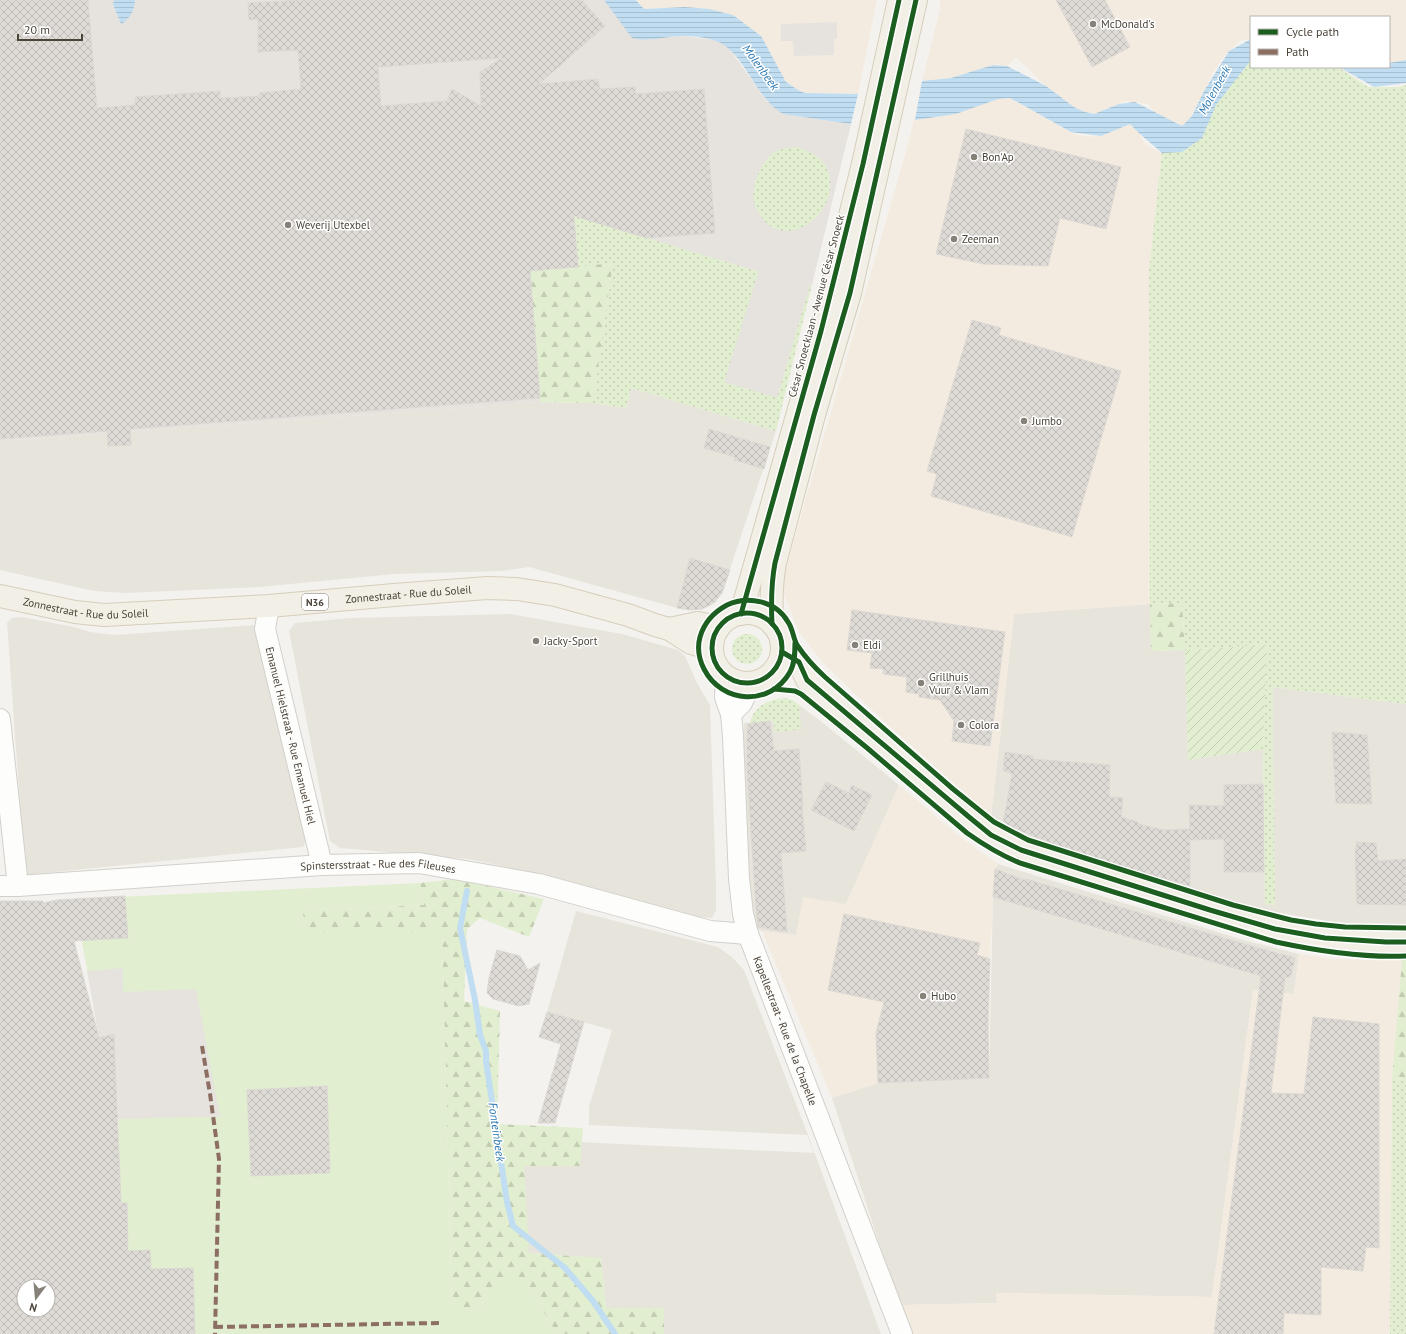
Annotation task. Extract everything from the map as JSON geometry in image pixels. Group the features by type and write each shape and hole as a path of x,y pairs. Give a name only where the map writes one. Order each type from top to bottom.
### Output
{"main road":[{"name":"César Snoecklaan - Avenue César Snoeck","path":"741,614 821,331 863,164 899,0"},
{"path":"772,624 772,585 775,563 814,415 850,293 916,0"},
{"name":"Zonnestraat - Rue du Soleil","path":"0,596 76,612 104,615 269,606 487,588 517,589 555,595 628,615 669,629 692,643 712,649"},
{"path":"741,614 752,614 763,617 772,624 780,637 782,652 780,659 772,673 766,678 751,683 743,683 726,676 719,669 714,660 712,649 715,634 719,627 729,619 741,614"},
{"name":"Zonnestraat - Rue du Soleil","path":"669,629 698,623 719,627"},
{"path":"782,652 799,662 807,680 969,818 991,835 1012,847 1210,910 1275,929 1325,938 1406,942"},
{"path":"772,673 786,678 807,680"}],"street":[{"name":"Emanuel Hielstraat - Rue Emanuel Hiel","path":"269,606 265,628 322,865"},
{"name":"Kapellestraat - Rue de la Chapelle","path":"726,676 725,697 731,714 739,880 743,914 748,934 902,1334"},
{"path":"731,714 742,703 751,683"},
{"path":"0,719 9,886"},
{"name":"Spinstersstraat - Rue des Fileuses","path":"9,886 322,865 419,863 539,884 710,932 748,934"}],"shaded area":[{"name":"Weverij Utexbel","path":"0,0 604,0 638,39 681,36 718,41 728,47 767,101 783,114 851,124 812,285 753,270 575,217 578,267 531,271 540,402 0,441"},
{"path":"637,0 877,0 858,94 805,93 786,82 761,36 685,7 645,9"},
{"path":"940,0 1406,0 1406,61 1390,64 1390,16 1250,16 1250,39 1241,40 1224,56 1214,71 1190,119 1162,153 1149,270 1150,604 1014,614 991,816 888,725 823,663 799,632 783,592 784,575 907,148 914,119 956,114 998,99 1010,98 1076,135 1097,137 1130,124 1136,127 1144,142 1161,153 1160,119 1148,104 1125,101 1094,114 1085,112 1074,107 1051,91 1016,57 1007,66 996,64 951,78 922,81 940,9"},
{"path":"837,22 837,39 834,39 834,55 794,56 793,41 781,41 781,24"},
{"path":"716,239 816,265 777,398 724,382 759,270 706,252 708,240"},
{"path":"631,388 776,431 722,593 714,603 702,609 691,610 677,608 529,567 501,571 395,574 259,587 125,593 94,591 0,570 0,441 540,402 593,403 626,408"},
{"path":"1150,604 1151,651 1185,650 1188,760 1263,749 1265,904 1275,905 1273,687 1406,704 1406,925 1339,923 1262,910 1151,879 1045,845 1003,826 991,816 1014,614"},
{"path":"510,614 622,634 678,650 685,656 697,683 710,705 716,887 716,910 712,918 689,917 551,877 469,859 340,848 330,841 289,631 295,623 351,618"},
{"path":"22,617 74,627 90,632 115,635 254,625 306,841 303,847 25,875 7,623 12,618"},
{"path":"799,705 899,785 846,904 796,935 762,931 753,928 745,860 743,739 744,723 773,721 800,729"},
{"path":"899,785 964,840 998,864 995,869 990,959 989,1078 878,1083 832,1098 762,931 796,935 803,897 846,904"},
{"path":"998,864 1240,939 1299,954 1294,994 1253,990 1212,1297 996,1293 997,1303 899,1305 832,1098 878,1083 989,1078 993,897 995,869"},
{"path":"576,911 718,947 732,957 744,970 808,1135 881,1334 664,1334 664,1308 606,1308 601,1258 529,1253 490,1138 814,1153 807,1135 589,1125 589,1107 612,1030 547,1012"},
{"path":"1299,954 1334,959 1402,960 1392,1079 1390,1334 909,1334 899,1305 997,1303 996,1293 1212,1297 1253,990 1294,994"},
{"path":"123,968 123,992 196,989 220,1117 118,1119 114,1035 99,1038 87,971"}],"green space":[{"path":"1250,61 1250,68 1340,68 1368,87 1399,87 1406,85 1406,704 1273,687 1275,905 1265,904 1263,749 1267,645 1185,650 1182,603 1150,604 1149,270 1162,152 1211,117 1229,73"},
{"path":"797,147 816,156 825,165 830,181 828,197 821,212 810,223 796,230 781,230 767,224 756,208 754,201 755,184 767,159 781,149"},
{"path":"574,216 753,270 812,285 776,431 631,388 626,408 593,403 613,263 578,267"},
{"path":"613,263 593,403 540,402 530,271"},
{"path":"1182,603 1185,650 1151,651 1150,604"},
{"path":"747,634 753,635 761,643 761,655 753,663 747,664 741,663 733,655 732,649 733,643 741,635"},
{"path":"1267,645 1263,749 1188,760 1185,650"},
{"path":"785,698 793,700 799,705 801,729 775,732 773,721 750,723 755,712 763,704"},
{"path":"455,879 544,899 529,937 480,918 467,929 464,1001 500,1011 497,1124 583,1128 580,1166 524,1166 529,1253 601,1258 606,1308 664,1308 664,1334 557,1334 528,1286 487,1293 479,1311 452,1310 442,932 304,932 303,911 424,905 420,883"},
{"path":"420,883 424,905 303,911 304,932 442,932 452,1309 479,1311 487,1293 510,1279 528,1286 557,1334 68,1334 119,1201 118,1038 100,1040 74,899"},
{"path":"1402,960 1406,960 1406,1080 1392,1079"},
{"path":"1392,1079 1406,1080 1406,1334 1390,1334"}],"water":[{"path":"114,0 135,0 134,8 131,14 127,20 121,24 113,4"},
{"name":"Molenbeek","path":"604,0 636,0 645,9 685,7 709,9 733,15 761,36 786,82 798,90 805,93 858,94 851,124 783,114 773,107 757,87 742,64 726,46 716,41 694,37 680,36 650,39 632,38"},
{"name":"Molenbeek","path":"1250,40 1250,61 1216,105 1202,138 1182,152 1162,153 1130,124 1101,136 1071,132 1010,98 998,99 956,114 915,120 922,81 951,78 993,65 1007,66 1046,86 1074,107 1085,112 1094,114 1119,104 1135,102 1182,126 1192,116 1204,91 1229,51"},
{"path":"1406,60 1406,83 1374,87 1341,68 1390,68 1390,63"}],"building":[{"name":"Weverij Utexbel","path":"0,0 88,0 97,108 135,105 135,97 220,91 220,98 259,96 259,93 301,89 298,50 258,52 258,19 249,20 248,3 300,0 582,0 605,26 539,84 598,79 600,89 635,87 636,94 704,89 715,233 647,238 574,216 578,267 530,271 540,398 130,429 131,445 108,446 107,431 0,439","holes":["502,58 480,72 481,106 452,89 447,101 381,106 378,67"]},
{"name":"McDonald's","path":"1056,0 1105,0 1130,47 1092,67"},
{"path":"966,129 1121,167 1106,229 1060,218 1048,266 983,264 936,254"},
{"name":"Jumbo","path":"972,320 1001,328 999,335 1121,371 1072,537 931,496 937,474 927,471"},
{"path":"709,429 770,447 764,469 734,460 735,457 704,448"},
{"path":"690,558 730,570 722,593 714,603 702,609 691,610 677,608"},
{"path":"852,610 1005,632 990,746 952,741 954,721 940,700 919,697 919,694 906,692 907,677 883,674 883,669 870,668 872,653 847,650"},
{"path":"770,721 774,751 799,749 806,851 781,853 787,932 758,927 756,907 747,770 747,735 748,724"},
{"path":"1332,732 1367,735 1372,804 1336,803"},
{"path":"1005,752 1033,756 1033,759 1110,765 1109,797 1123,798 1121,817 1138,822 1138,824 1164,830 1190,829 1189,805 1224,806 1224,785 1263,784 1264,872 1224,872 1224,839 1190,840 1190,886 1105,862 1003,824 1012,774 1003,770"},
{"path":"826,782 849,793 852,785 872,795 854,831 811,810"},
{"path":"1357,842 1376,843 1378,861 1406,859 1406,905 1357,904 1355,853"},
{"path":"995,869 1025,880 1026,879 1295,958 1291,976 1285,978 1271,1093 1304,1094 1313,1017 1379,1024 1379,1248 1366,1247 1363,1271 1321,1267 1321,1315 1284,1313 1283,1334 1214,1334 1261,976 993,897"},
{"path":"125,896 128,938 74,941 99,1038 114,1034 121,1203 127,1203 128,1251 150,1250 151,1269 193,1268 195,1334 0,1334 0,901 43,901 43,903 57,900"},
{"name":"Hubo","path":"844,914 980,943 977,955 990,959 988,1024 989,1078 878,1083 876,1033 884,1002 828,990"},
{"path":"497,950 520,956 528,970 540,963 529,1004 519,1006 493,999 487,993 489,978"},
{"path":"547,1012 584,1022 555,1123 538,1123 561,1044 539,1037"},
{"path":"327,1086 330,1173 251,1176 247,1090"}],"waterway":[{"name":"Fonteinbeek","path":"467,891 460,928 475,1000 480,1035 486,1051 486,1061 507,1202 513,1226 565,1268 593,1301 615,1334"}],"marked path":[{"path":"202,1046 219,1159 215,1334"},
{"path":"215,1327 439,1323"}],"cycle path":[{"path":"741,614 821,331 863,164 899,0"},
{"path":"772,624 771,609 775,563 814,415 850,293 916,0"},
{"path":"795,643 793,665 790,672 781,683 771,691 759,696 746,697 734,695 722,689 712,681 702,665 699,649 699,641 704,627 710,618 722,608 744,600 752,600 769,605 783,615 790,625 797,645 803,654 825,677 953,789 994,822 1028,840 1233,905 1291,920 1345,927 1406,928"},
{"path":"747,613 766,619 776,629 782,648 776,667 766,677 747,683 728,677 718,667 712,648 718,629 728,619 747,613"},
{"path":"782,652 799,662 807,680 969,817 991,835 1021,850 1275,929 1325,938 1406,942"},
{"path":"774,689 795,691 801,694 967,833 992,850 1020,863 1276,942 1341,953 1373,956 1406,956"}],"place":[{"name":"McDonald's","path":"1093,24"},
{"name":"Bon'Ap","path":"974,157"},
{"name":"Weverij Utexbel","path":"288,225"},
{"name":"Zeeman","path":"954,239"},
{"name":"Jumbo","path":"1024,421"},
{"name":"Jacky-Sport","path":"536,641"},
{"name":"Eldi","path":"855,645"},
{"name":"Grillhuis Vuur & Vlam","path":"921,683"},
{"name":"Colora","path":"961,725"},
{"name":"Hubo","path":"923,996"}]}
